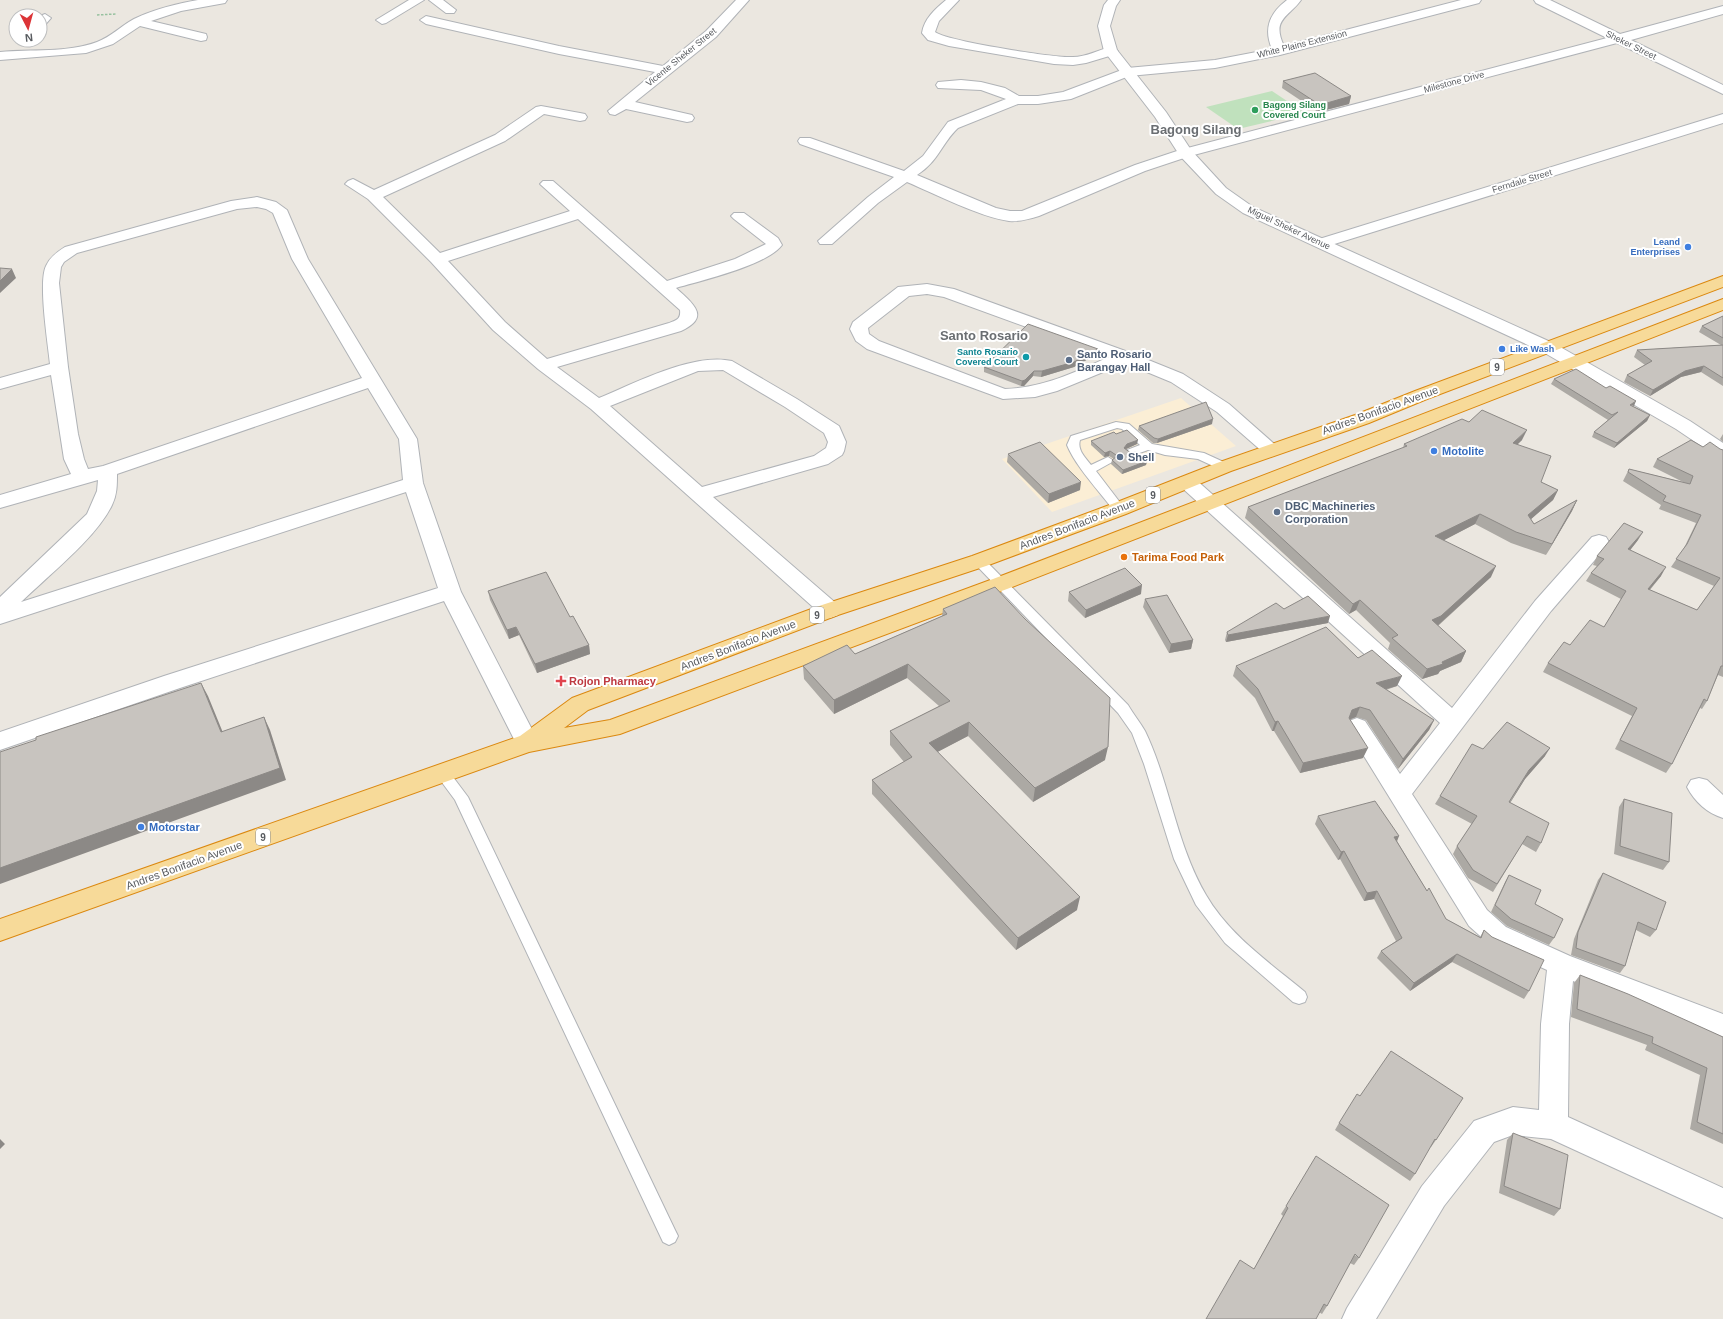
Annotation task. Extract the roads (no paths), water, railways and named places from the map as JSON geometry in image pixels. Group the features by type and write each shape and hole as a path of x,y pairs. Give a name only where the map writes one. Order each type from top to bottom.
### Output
{"highway":[{"name":"Andres Bonifacio Avenue","path":"527,743 580,704 830,610 980,561 1119,509 1271,449 1362,419 1421,395 1549,348 1723,281"},
{"name":"Andres Bonifacio Avenue","path":"0,930 527,743 612,728 1000,584 1208,502 1723,304"}],"street":[{"path":"0,56 27,47 82,50 98,46 109,42 138,22 188,5 221,0"},
{"path":"382,20 418,0"},
{"path":"435,0 450,10"},
{"name":"Vicente Sheker Street","path":"687,118 619,107 663,70 711,34 743,0"},
{"path":"953,0 928,27 928,33 933,37 962,45 1054,60 1080,60 1112,51"},
{"name":"Miguel Sheker Avenue","path":"1114,0 1110,5 1104,26 1112,51 1161,115 1185,153 1221,191 1248,210 1549,348 1683,425 1723,452"},
{"path":"1280,51 1273,38 1274,21 1287,6 1295,0"},
{"name":"White Plains Extension","path":"1016,100 1038,100 1066,96 1127,72 1215,64 1280,51 1475,0"},
{"name":"Sheker Street","path":"1540,0 1723,90"},
{"name":"Milestone Drive","path":"805,141 905,176 991,211 1009,216 1022,216 1034,213 1140,168 1185,153 1723,10"},
{"path":"426,20 560,50 663,70"},
{"path":"138,22 201,37"},
{"path":"943,84 964,83 978,85 1010,96 1016,100"},
{"path":"826,241 873,200 922,165 932,155 946,130 953,125 992,108 1016,100"},
{"path":"373,196 500,138 541,110 554,111 580,117"},
{"name":"Ferndale Street","path":"1322,244 1723,118"},
{"path":"353,184 373,196 437,258 499,326 544,365 597,405 700,494 830,610"},
{"path":"544,365 675,327 686,322 689,316 688,308 548,184"},
{"path":"82,477 74,459 58,367 51,283 53,267 58,259 71,250 89,244 236,204 257,202 271,205 279,210 286,223 300,259 333,317 408,439 413,483 450,592 527,743"},
{"path":"437,258 580,213"},
{"path":"663,287 754,257 772,248 774,245 772,241 739,216"},
{"path":"1125,357 1039,392 1021,395 1003,394 872,345 863,339 859,332 860,326 904,291 927,289 948,293 1125,357 1177,378 1222,408 1271,449"},
{"path":"597,405 695,366 726,365 791,403 832,430 837,442 835,451 821,460 700,494"},
{"path":"0,384 58,367"},
{"path":"0,502 108,470 373,380"},
{"path":"0,609 78,536 95,518 103,504 107,491 108,470"},
{"path":"1187,482 1453,722"},
{"path":"0,616 413,483"},
{"path":"1399,793 1544,606 1599,542"},
{"path":"0,741 172,682 450,592"},
{"path":"1357,727 1478,918 1497,935 1561,964 1723,1027"},
{"path":"1699,787 1711,800 1723,808"},
{"path":"1553,1125 1555,1024 1561,964"},
{"path":"1358,1319 1433,1196 1484,1131 1513,1121 1553,1125 1723,1203"}],"lane":[{"path":"1119,509 1088,471 1076,453 1074,445 1075,438 1116,425 1125,426 1148,446 1165,451 1200,456 1224,467"},
{"path":"1131,452 1148,446"},
{"path":"1088,471 1108,461"},
{"path":"980,561 1000,584 1123,709 1138,731 1151,764 1181,859 1201,900 1230,938 1299,997"},
{"path":"442,773 461,798 669,1236"}],"place":[{"name":"Bagong Silang Covered Court","path":"1255,110"},
{"name":"Leand Enterprises","path":"1688,247"},
{"name":"Like Wash","path":"1502,349"},
{"name":"Santo Rosario Covered Court","path":"1026,357"},
{"name":"Santo Rosario Barangay Hall","path":"1069,360"},
{"name":"Motolite","path":"1434,451"},
{"name":"Shell","path":"1120,457"},
{"name":"DBC Machineries Corporation","path":"1277,512"},
{"name":"Tarima Food Park","path":"1124,557"},
{"name":"Rojon Pharmacy","path":"561,681"},
{"name":"Motorstar","path":"141,827"}],"district":[{"name":"Bagong Silang","path":"1196,129"},
{"name":"Santo Rosario","path":"984,335"}]}
